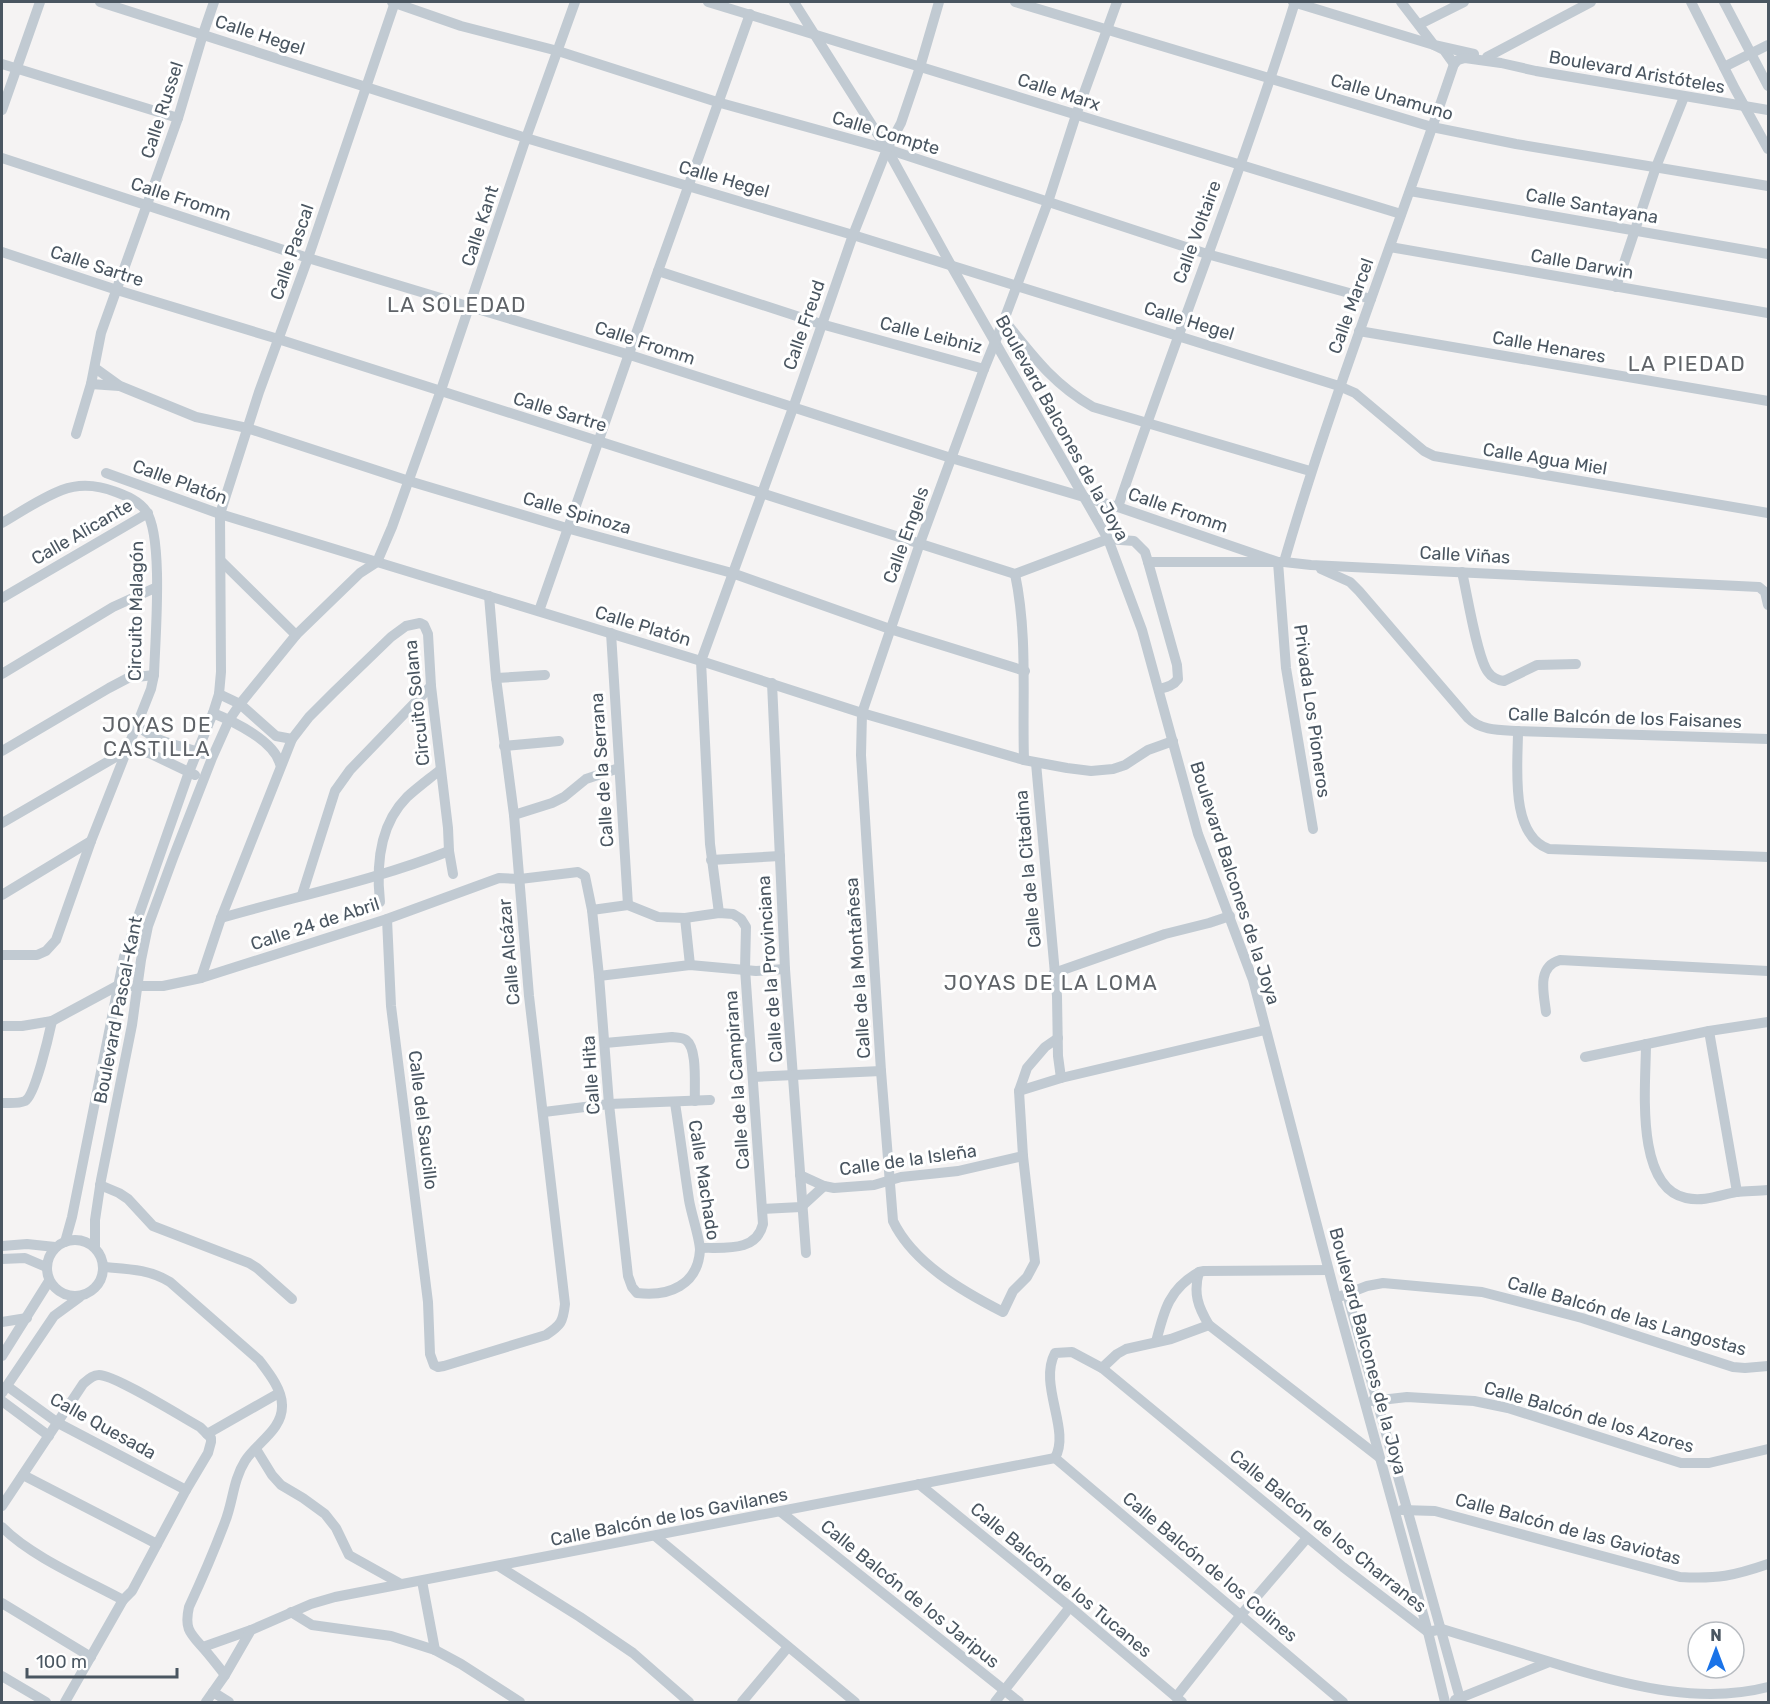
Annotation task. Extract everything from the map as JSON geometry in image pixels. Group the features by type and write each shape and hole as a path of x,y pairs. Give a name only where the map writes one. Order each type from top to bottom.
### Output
{"street":[{"path":"2,111 40,2"},
{"name":"Calle Hegel","path":"100,2 526,138 1178,334 1339,386"},
{"name":"Calle Russel","path":"76,434 95,368 101,333 178,118 214,2"},
{"name":"Calle Compte","path":"394,2 461,26 558,51 717,102 887,149 1207,254 1371,299"},
{"name":"Calle Pascal","path":"220,514 247,428 308,258 394,2"},
{"name":"Calle Kant","path":"376,562 409,481 575,2"},
{"name":"Calle Marx","path":"708,2 1401,214"},
{"name":"Boulevard Balcones de la Joya","path":"794,2 887,149 1108,539 1142,630 1198,834 1252,980 1328,1270 1447,1702"},
{"name":"Calle Freud","path":"701,661 853,235 887,149 901,123 939,2"},
{"name":"Calle Unamuno","path":"1015,2 1432,127 1516,144 1768,186"},
{"path":"1005,320 1117,2"},
{"name":"Boulevard Aristóteles","path":"1294,2 1501,63"},
{"name":"Calle Voltaire","path":"1118,507 1270,79 1294,2"},
{"path":"1401,2 1434,45"},
{"path":"1420,24 1464,2"},
{"path":"1487,57 1591,2"},
{"path":"1691,2 1768,149"},
{"path":"1724,2 1768,86"},
{"path":"539,611 570,529 717,102 750,14"},
{"name":"Boulevard Aristóteles","path":"1434,45 1444,50 1454,64 1465,58 1501,63 1536,71 1768,110"},
{"path":"1724,67 1768,45"},
{"path":"2,64 178,118"},
{"name":"Calle Marcel","path":"1281,562 1339,386 1454,64"},
{"path":"1616,287 1656,167 1684,97"},
{"name":"Calle Fromm","path":"2,158 308,258 630,355 951,458 1118,507 1281,562"},
{"name":"Calle Santayana","path":"1410,191 1768,254"},
{"name":"Calle Darwin","path":"1390,247 1768,313"},
{"name":"Calle Sartre","path":"2,252 1015,574"},
{"name":"Calle Leibniz","path":"658,271 821,324 984,369 1005,320 1050,376 1071,394 1093,407 1310,471"},
{"name":"Calle Henares","path":"1359,331 1768,401"},
{"name":"Calle Spinoza","path":"95,368 120,386 196,417 247,428 409,481 570,529 732,573 890,628 1025,671"},
{"name":"Calle Engels","path":"862,713 920,543 984,369"},
{"name":"Calle Spinoza","path":"91,384 120,386"},
{"name":"Calle Agua Miel","path":"1339,386 1355,393 1424,451 1434,456 1768,513"},
{"name":"Calle Platón","path":"106,473 220,514 611,633 862,713 1030,761 1091,771 1113,769 1125,765 1148,750 1173,741"},
{"path":"2,523 49,496 79,485 105,488 125,495 141,504 148,513"},
{"name":"Circuito Malagón","path":"2,955 37,955 46,951 56,940 91,841 136,724 146,704 154,675 157,587 154,530 148,513"},
{"name":"Calle Alicante","path":"2,598 148,513"},
{"name":"Boulevard Pascal-Kant","path":"60,1245 72,1217 117,986 131,934 219,694 221,672 220,514"},
{"path":"1015,574 1108,539 1134,541 1145,552 1178,673 1176,682 1159,689"},
{"path":"221,561 296,635"},
{"name":"Boulevard Pascal-Kant","path":"95,1247 95,1220 100,1185 132,1025 148,926 212,758 229,720 296,635 360,573 376,562"},
{"name":"Calle Viñas","path":"1148,562 1281,562 1759,587 1766,592 1768,604"},
{"name":"Privada Los Pioneros","path":"1281,562 1286,668 1313,829"},
{"name":"Calle Balcón de los Faisanes","path":"1311,565 1350,582 1468,718 1481,727 1518,731 1768,739"},
{"path":"1461,572 1482,657 1490,675 1504,681 1537,665 1576,664"},
{"name":"Calle de la Citadina","path":"1015,574 1021,603 1030,761 1058,1012 1061,1078"},
{"path":"2,674 113,607 157,587"},
{"name":"Calle Alcázar","path":"489,596 496,678 514,815 530,996 566,1304"},
{"name":"Circuito Solana","path":"201,978 221,918 280,764 292,739 309,717 391,637 406,626 420,623 426,628 453,874"},
{"name":"Calle de la Serrana","path":"611,633 627,905"},
{"path":"592,910 627,905 658,916 685,918 719,913 711,860 701,661"},
{"path":"2,751 128,678 154,675"},
{"path":"496,678 545,675"},
{"name":"Calle de la Provinciana","path":"772,683 785,969 806,1252"},
{"path":"302,895 335,791 350,770 431,686"},
{"path":"219,694 240,704 276,736 292,739"},
{"path":"213,713 229,720 272,747 280,764"},
{"name":"Calle de la Montañesa","path":"862,713 861,755 893,1221 900,1236 918,1257 965,1291 1003,1312 1013,1292 1027,1277 1035,1262 1023,1156"},
{"path":"136,724 147,735 155,739 212,758"},
{"path":"1518,731 1518,792 1521,812 1534,841 1544,847 1768,857"},
{"path":"504,746 559,741"},
{"path":"2,823 126,751 149,753 203,780"},
{"path":"514,815 552,803 586,780 618,768"},
{"path":"380,902 377,875 381,847 388,826 406,798 440,770"},
{"path":"2,895 91,841"},
{"path":"221,918 426,861 449,851"},
{"path":"711,860 780,856"},
{"name":"Calle Hita","path":"570,873 578,872 585,876 592,910 609,1104 628,1276 637,1293 649,1294 676,1290"},
{"name":"Calle 24 de Abril","path":"117,986 163,986 201,978 387,919 499,878 520,879 570,873"},
{"name":"Calle de la Campirana","path":"700,1248 749,1244 758,1237 762,1230 745,969 746,927 741,919 733,914 719,913"},
{"path":"1054,973 1165,934 1230,916"},
{"path":"685,918 690,965"},
{"name":"Calle del Saucillo","path":"387,919 391,1006 414,1180 430,1325 431,1360 434,1365 444,1366 546,1335 559,1326 566,1304"},
{"path":"1546,1012 1543,981 1546,969 1554,962 1566,960 1768,971"},
{"path":"599,976 690,965 756,971 785,969"},
{"path":"2,1026 22,1026 52,1021 117,986"},
{"path":"2,1103 26,1100 30,1097 46,1051 52,1021"},
{"path":"1585,1057 1709,1031 1768,1022"},
{"path":"1019,1090 1265,1030"},
{"path":"1709,1031 1737,1192"},
{"path":"605,1043 682,1038 687,1041 693,1050 695,1101"},
{"path":"1023,1156 1019,1090 1027,1068 1045,1047 1058,1038"},
{"path":"1646,1044 1645,1125 1651,1158 1657,1172 1670,1190 1687,1198 1712,1198 1737,1192 1768,1190"},
{"path":"753,1077 881,1071"},
{"path":"544,1112 609,1104 710,1100"},
{"name":"Calle Machado","path":"675,1103 690,1208 700,1248 694,1274 676,1290"},
{"name":"Calle de la Isleña","path":"800,1174 824,1186 834,1188 874,1185 911,1176 958,1171 1023,1156"},
{"path":"100,1185 119,1192 153,1226 249,1263 292,1299"},
{"path":"762,1209 801,1207 824,1186"},
{"path":"2,1246 60,1245 75,1240 86,1242 95,1247 104,1267 103,1277 98,1286 54,1316 4,1390"},
{"path":"60,1245 49,1256 46,1267 49,1281 57,1290 68,1296 80,1297"},
{"path":"2,1259 25,1258 46,1267"},
{"path":"104,1267 146,1271 157,1274 170,1282 259,1360 279,1393 282,1407 278,1420 271,1432 244,1462 236,1479 226,1520 189,1607 186,1620 194,1639 225,1675"},
{"path":"1156,1342 1164,1313 1176,1288 1184,1280 1199,1272 1328,1270"},
{"path":"1199,1272 1196,1281 1196,1301 1209,1325 1379,1457"},
{"path":"2,1356 49,1281"},
{"name":"Calle Balcón de las Langostas","path":"1336,1298 1367,1286 1383,1283 1482,1292 1582,1318 1733,1367 1768,1366"},
{"name":"Boulevard Balcones de la Joya","path":"1347,1294 1460,1700"},
{"path":"2,1322 27,1318"},
{"path":"1102,1368 1126,1349 1171,1339 1209,1325"},
{"name":"Calle Balcón de los Charranes","path":"1055,1458 1060,1436 1052,1399 1050,1363 1055,1353 1072,1352 1102,1368 1307,1538 1428,1632 1442,1629 1674,1699 1730,1696 1768,1687"},
{"path":"2,1506 83,1384 91,1377 98,1375 116,1381 183,1417 207,1434 212,1442 132,1591 123,1600 64,1702"},
{"name":"Calle Quesada","path":"4,1390 58,1423 186,1490"},
{"path":"207,1434 279,1393"},
{"name":"Calle Balcón de los Azores","path":"1364,1402 1407,1397 1474,1401 1508,1408 1681,1463 1709,1463 1768,1449"},
{"name":"Calle Quesada","path":"2,1401 49,1436"},
{"path":"256,1449 281,1485 325,1515 336,1528 349,1555 402,1584"},
{"name":"Calle Balcón de los Gavilanes","path":"203,1647 335,1597 500,1567 1055,1458"},
{"name":"Calle Balcón de los Colines","path":"1055,1458 1343,1702"},
{"path":"23,1475 157,1544"},
{"name":"Calle Balcón de los Tucanes","path":"919,1484 1070,1607 1179,1700"},
{"name":"Calle Balcón de las Gaviotas","path":"1394,1510 1435,1511 1680,1577 1709,1579 1734,1576 1768,1564"},
{"name":"Calle Balcón de los Jaripus","path":"781,1512 1019,1702"},
{"path":"2,1527 13,1539 123,1600"},
{"path":"655,1536 855,1702"},
{"path":"1179,1700 1240,1616 1307,1538"},
{"path":"500,1567 633,1653 690,1702"},
{"path":"422,1581 435,1650"},
{"path":"2,1603 91,1657"},
{"path":"995,1702 1070,1607"},
{"path":"291,1612 312,1625 391,1636 435,1650 520,1702"},
{"path":"206,1702 225,1675 251,1630"},
{"path":"742,1702 788,1647"},
{"path":"1447,1702 1460,1700 1549,1662"},
{"path":"2,1676 46,1702"},
{"path":"213,1692 229,1702"}],"district":[{"name":"LA SOLEDAD","path":"457,304"},
{"name":"LA PIEDAD","path":"1687,363"},
{"name":"JOYAS DE CASTILLA","path":"157,736"},
{"name":"JOYAS DE LA LOMA","path":"1051,982"}]}
